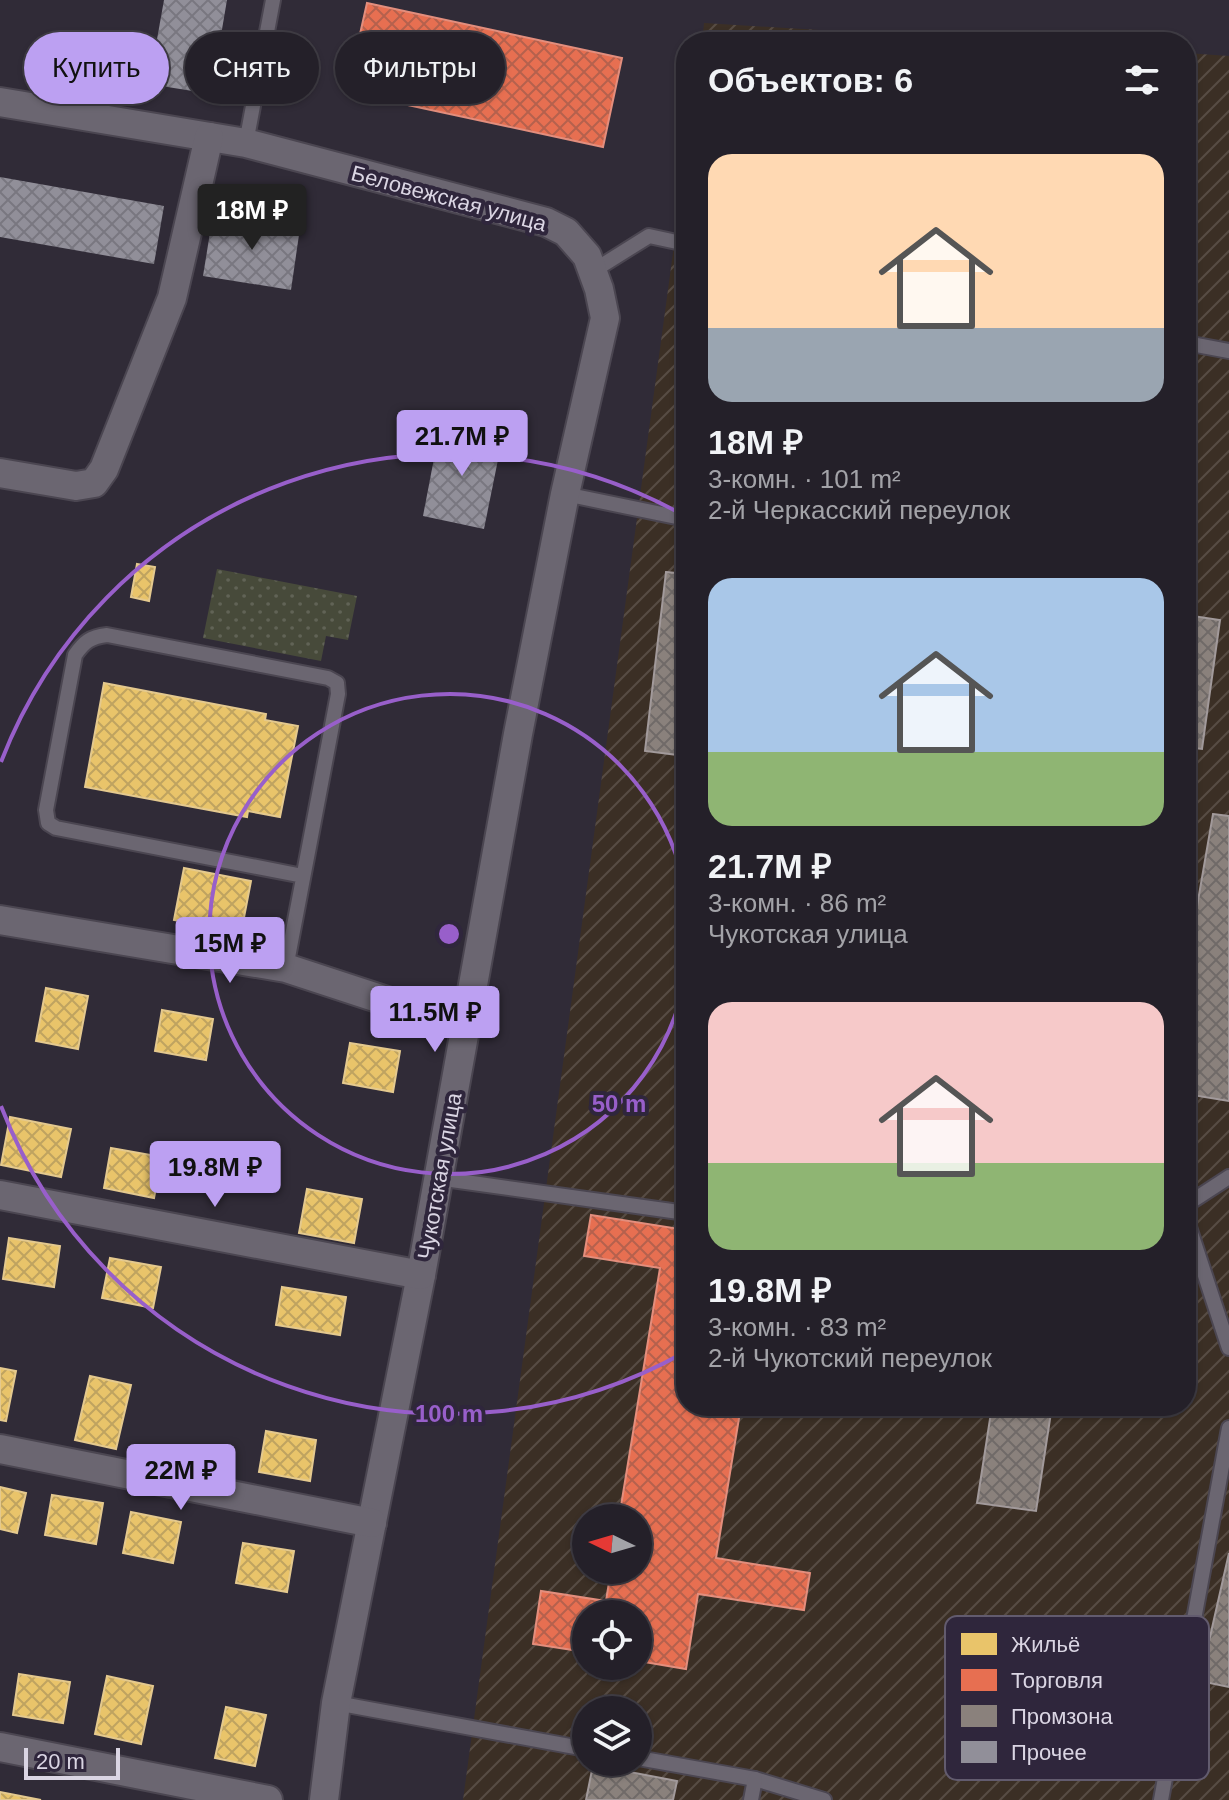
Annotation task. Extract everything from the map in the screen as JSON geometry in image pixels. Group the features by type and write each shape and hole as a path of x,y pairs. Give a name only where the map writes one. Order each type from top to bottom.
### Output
{"street":[{"name":"Беловежская улица","path":"0,102 246,143 546,222 566,232 587,256 605,318"},
{"path":"0,473 76,486 94,483 104,469 172,298 209,137"},
{"name":"Чукотская улица","path":"324,1800 336,1703 421,1275 518,734 565,494 605,318"},
{"path":"0,920 286,968 466,1027"},
{"path":"0,1195 421,1275"},
{"path":"0,1449 372,1523"},
{"path":"0,1747 268,1800"}],"lane":[{"path":"246,143 273,0"},
{"path":"593,271 649,236 676,242"},
{"path":"1196,345 1229,351"},
{"path":"565,494 676,517"},
{"path":"286,968 338,694 337,683 328,678 107,635 84,642 75,655 46,810 48,823 56,828 303,876"},
{"path":"1196,1198 1229,1177"},
{"path":"437,1178 676,1212"},
{"path":"1196,1248 1229,1348"},
{"path":"1195,1616 1229,1428"},
{"path":"336,1703 572,1746"},
{"path":"652,1761 755,1779 824,1800"},
{"path":"751,1800 755,1779"},
{"path":"1161,1800 1165,1780"}],"shaded area":[{"path":"704,23 851,32 703,32"},
{"path":"1196,54 1229,56 1229,1800 463,1800 676,231 676,1416 1196,1416"}],"green space":[{"path":"217,569 357,596 348,640 326,636 321,661 203,638"}],"building: Жильё":[{"path":"137,564 155,567 149,601 131,597"},
{"path":"104,683 266,714 265,720 298,726 280,817 248,811 247,817 85,787"},
{"path":"184,868 251,881 241,933 174,920"},
{"path":"46,988 88,996 78,1049 36,1041"},
{"path":"162,1010 213,1019 206,1060 155,1051"},
{"path":"350,1043 400,1051 393,1092 343,1083"},
{"path":"10,1117 71,1129 61,1177 1,1165"},
{"path":"111,1148 162,1157 154,1198 104,1188"},
{"path":"307,1189 362,1199 354,1243 299,1233"},
{"path":"9,1238 60,1246 54,1287 3,1279"},
{"path":"110,1258 161,1267 153,1308 102,1298"},
{"path":"282,1287 346,1297 340,1335 276,1325"},
{"path":"0,1368 16,1371 6,1421 0,1420"},
{"path":"90,1376 131,1385 116,1449 75,1440"},
{"path":"266,1431 316,1440 310,1481 259,1472"},
{"path":"0,1487 26,1493 17,1533 0,1529"},
{"path":"52,1495 103,1503 96,1544 45,1535"},
{"path":"131,1512 181,1522 173,1563 123,1553"},
{"path":"243,1543 294,1551 287,1592 236,1583"},
{"path":"19,1674 70,1682 63,1723 13,1715"},
{"path":"107,1676 153,1686 141,1744 95,1734"},
{"path":"226,1707 266,1715 255,1766 215,1758"},
{"path":"0,1792 41,1800 0,1800"}],"building: Торговля":[{"path":"367,3 501,32 360,32"},
{"path":"505,33 622,58 603,147 403,104 505,104"},
{"path":"591,1215 676,1228 676,1416 739,1416 716,1558 810,1573 804,1610 698,1594 686,1669 652,1663 652,1600 606,1600 609,1584 652,1584 652,1504 621,1504 660,1268 584,1256"},
{"path":"541,1591 600,1600 572,1600 572,1650 533,1644"}],"building: Промзона":[{"path":"666,572 676,573 676,755 645,751"},
{"path":"1196,616 1220,620 1202,749 1196,748"},
{"path":"1213,814 1229,816 1229,1101 1196,1096 1196,912"},
{"path":"990,1416 1050,1416 1036,1511 977,1503"},
{"path":"1229,1553 1229,1687 1209,1683 1209,1641"},
{"path":"591,1776 651,1776 677,1781 673,1800 586,1800"}],"building: Прочее":[{"path":"164,0 227,0 222,32 185,32 185,90 169,87 169,32 158,32"},
{"path":"0,177 164,206 154,264 0,237"},
{"path":"213,214 300,228 291,290 203,276"},
{"path":"440,427 502,440 484,529 423,516"}]}
